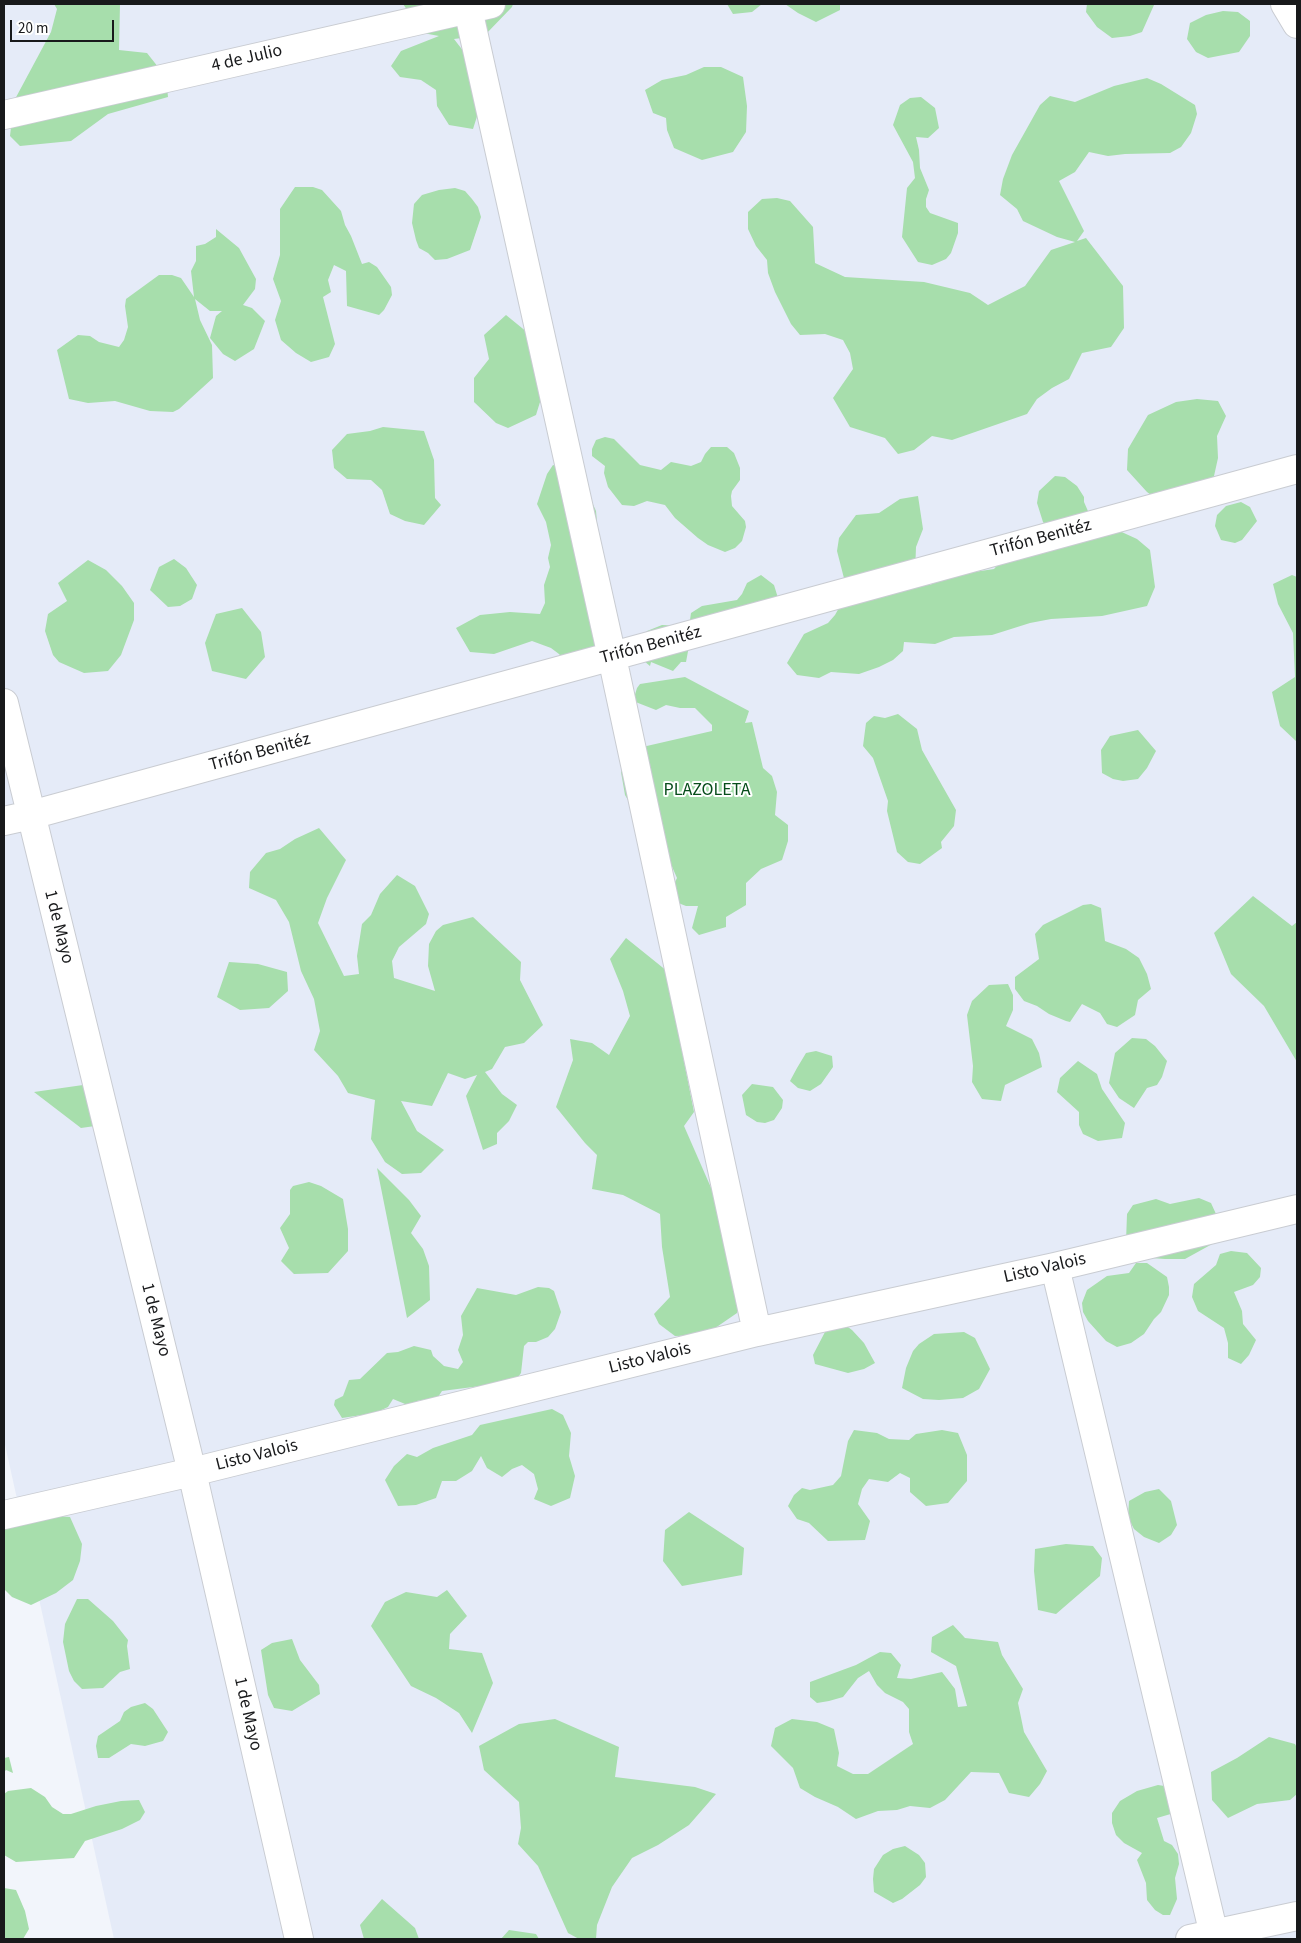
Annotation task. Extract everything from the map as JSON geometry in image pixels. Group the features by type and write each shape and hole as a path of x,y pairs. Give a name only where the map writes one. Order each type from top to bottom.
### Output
{"street":[{"path":"1285,4 1297,24"},
{"path":"480,6 612,657 757,1332"},
{"name":"4 de Julio","path":"4,114 480,6"},
{"name":"Trifón Benitéz","path":"4,821 1297,470"},
{"name":"1 de Mayo","path":"4,703 192,1472 298,1939"},
{"name":"Listo Valois","path":"4,1515 192,1472 757,1332 1055,1267 1297,1209"},
{"path":"1055,1267 1207,1937 1297,1916"}],"shaded area":[{"path":"4,4 1297,4 1297,1939 114,1939 4,1440"}],"green space":[{"path":"54,4 120,4 119,50 147,53 166,77 168,97 108,114 71,141 20,146 10,136 14,101 51,32 57,9"},
{"path":"403,4 513,4 485,35 454,39 464,52 468,73 480,107 473,129 449,125 437,106 436,90 421,80 400,77 391,66 401,51 439,36 423,33"},
{"path":"727,4 762,4 752,12 733,14"},
{"path":"785,4 840,4 840,10 816,22"},
{"path":"1087,4 1154,5 1142,32 1130,36 1112,38 1097,27 1086,12"},
{"path":"1223,11 1238,12 1250,21 1250,36 1239,52 1208,58 1196,52 1187,39 1190,23 1206,15"},
{"path":"704,67 721,67 743,77 747,106 746,132 733,152 702,160 674,148 667,130 666,118 653,113 645,90 662,80 686,75"},
{"path":"1147,78 1161,84 1195,105 1197,114 1191,133 1181,147 1170,153 1108,156 1089,152 1075,172 1059,181 1084,231 1077,241 1086,238 1123,286 1124,328 1111,347 1082,353 1069,379 1037,399 1027,414 952,440 932,436 914,450 898,454 885,438 850,427 833,398 853,369 850,353 843,340 825,334 800,335 791,324 775,292 768,273 767,260 756,246 748,229 748,212 762,199 777,198 790,201 813,227 815,263 845,277 924,282 970,293 988,305 1025,286 1051,250 1075,242 1057,237 1023,221 1017,209 1000,195 1003,179 1012,155 1040,105 1050,96 1075,102 1114,86"},
{"path":"921,97 935,108 939,128 928,138 916,137 920,168 929,190 926,207 930,213 958,223 958,233 951,253 946,259 932,265 918,262 902,237 907,188 915,178 913,162 893,125 900,105 910,98"},
{"path":"295,187 313,187 322,190 341,211 362,264 369,262 377,267 391,287 392,295 379,315 347,306 346,271 334,265 328,280 331,292 323,297 335,344 329,357 311,362 296,353 281,340 275,320 281,301 273,279 280,255 280,209"},
{"path":"455,188 465,191 478,207 481,217 470,250 447,259 435,260 419,248 416,240 412,223 414,204 422,195"},
{"path":"216,229 239,248 256,279 255,289 243,305 252,308 265,321 254,349 235,361 223,354 210,338 216,316 222,311 210,311 195,299 200,320 212,345 213,378 179,409 173,412 150,411 115,401 88,403 69,399 57,350 78,335 90,336 99,342 119,347 124,340 128,327 126,299 159,275 172,275 181,278 194,297 191,271 196,261 196,246 205,244 216,237"},
{"path":"506,315 533,337 544,389 536,415 508,428 496,423 474,402 474,378 489,359 484,335"},
{"path":"1197,399 1218,401 1226,416 1217,436 1218,458 1212,485 1174,512 1147,492 1127,470 1128,449 1148,415 1176,402"},
{"path":"383,427 424,431 434,460 435,498 441,505 424,525 405,521 390,514 382,490 371,480 347,479 334,468 332,450 347,434"},
{"path":"605,437 614,439 640,465 661,470 671,462 691,466 701,462 711,447 727,447 734,453 740,468 740,480 732,491 731,496 732,506 745,521 746,527 742,541 735,548 725,552 708,545 698,538 675,518 665,505 647,501 634,506 622,505 608,487 604,473 605,466 592,456 592,449 596,440"},
{"path":"553,465 562,468 582,488 596,511 607,634 570,668 559,654 551,648 532,641 494,654 470,652 456,628 480,615 510,612 540,614 545,603 544,585 550,567 548,558 551,545 546,522 537,504 547,474"},
{"path":"1055,476 1065,477 1077,486 1084,497 1084,502 1091,518 1137,539 1150,550 1155,587 1147,606 1102,616 1051,619 1030,623 992,635 954,637 935,644 904,642 903,651 893,660 859,674 831,672 819,678 797,675 787,663 804,634 828,623 840,606 846,586 837,551 839,538 856,515 879,513 900,499 918,496 923,529 916,547 915,574 930,585 947,576 994,569 1003,559 1049,530 1043,522 1037,503 1039,491"},
{"path":"1241,502 1250,507 1257,521 1242,540 1235,543 1221,540 1215,526 1217,515 1226,506"},
{"path":"174,559 186,568 197,585 192,599 180,606 168,607 150,590 159,567"},
{"path":"88,560 106,570 122,586 134,603 134,620 121,655 108,671 84,673 59,662 53,655 45,631 48,614 67,601 58,583"},
{"path":"761,575 774,585 778,598 689,627 691,613 702,606 737,600 747,583"},
{"path":"1292,575 1297,577 1297,742 1280,726 1272,692 1295,677 1293,633 1278,604 1273,584"},
{"path":"242,608 261,632 265,657 246,679 212,671 205,643 216,614"},
{"path":"662,625 682,626 689,646 686,662 681,662 673,671 651,662 650,666 638,656 642,637 647,631"},
{"name":"PLAZOLETA","path":"685,677 749,711 745,723 752,722 763,768 772,776 777,792 775,815 788,825 788,841 782,860 761,869 746,883 746,905 726,917 726,927 699,935 692,928 698,906 686,906 673,901 673,886 677,878 670,862 662,858 625,795 621,772 638,748 712,731 712,725 695,708 680,708 666,705 656,710 633,701 640,684"},
{"path":"898,714 917,729 922,750 956,810 954,826 941,842 942,848 920,864 908,862 897,852 887,811 888,801 873,758 863,746 866,723 874,716 885,718"},
{"path":"1138,730 1156,751 1147,768 1138,779 1123,781 1113,779 1102,773 1101,750 1110,736"},
{"path":"319,828 346,860 327,898 318,923 344,976 359,974 357,956 362,924 371,915 380,894 397,875 415,886 429,914 426,924 399,947 392,961 394,978 435,991 428,966 429,944 436,931 443,925 473,917 521,962 520,980 543,1025 524,1043 505,1047 492,1069 485,1072 502,1094 517,1105 509,1121 497,1133 497,1144 483,1150 466,1096 477,1075 465,1079 448,1073 432,1106 401,1101 417,1131 444,1150 421,1173 402,1174 385,1162 371,1139 375,1100 348,1093 338,1076 314,1050 320,1031 314,999 301,971 289,922 276,900 249,888 250,872 266,853 280,849 295,839"},
{"path":"1253,896 1292,926 1297,922 1297,1062 1264,1006 1231,974 1214,933"},
{"path":"1091,904 1101,908 1105,941 1126,949 1139,958 1147,974 1151,989 1138,1000 1135,1015 1117,1027 1107,1024 1100,1013 1082,1004 1070,1022 1066,1021 1024,1001 1015,989 1015,977 1039,959 1035,934 1043,925 1083,905"},
{"path":"626,938 693,992 676,1021 694,1112 684,1126 712,1190 752,1250 737,1313 705,1335 675,1336 659,1324 654,1314 670,1297 662,1247 660,1214 623,1195 592,1189 597,1155 556,1107 573,1060 570,1039 592,1043 609,1055 630,1016 623,991 610,959"},
{"path":"229,962 258,964 287,972 288,991 269,1008 240,1010 217,997"},
{"path":"1008,984 1013,995 1013,1010 1006,1026 1032,1039 1039,1053 1042,1067 1005,1085 1001,1101 982,1099 972,1082 973,1066 967,1015 972,1001 989,985"},
{"path":"1132,1038 1146,1039 1155,1046 1167,1061 1162,1077 1157,1085 1147,1088 1134,1108 1119,1098 1109,1083 1115,1053"},
{"path":"816,1051 832,1056 833,1067 821,1084 810,1091 798,1088 790,1081 806,1053"},
{"path":"1078,1061 1097,1074 1102,1089 1125,1123 1122,1138 1098,1141 1083,1134 1079,1125 1079,1112 1057,1092 1060,1078"},
{"path":"111,1081 95,1126 81,1128 34,1092"},
{"path":"752,1084 773,1087 783,1100 782,1108 774,1120 765,1123 757,1122 746,1115 742,1095"},
{"path":"377,1168 409,1200 421,1216 411,1233 423,1249 429,1266 430,1300 407,1318"},
{"path":"309,1182 321,1186 343,1199 348,1229 348,1251 328,1273 294,1274 281,1261 289,1248 280,1228 290,1214 290,1190 293,1186"},
{"path":"1199,1198 1211,1203 1216,1214 1229,1225 1214,1243 1185,1259 1165,1259 1151,1258 1126,1242 1127,1214 1133,1205 1156,1199 1170,1204"},
{"path":"1231,1251 1247,1253 1261,1268 1260,1277 1253,1285 1234,1292 1242,1311 1243,1324 1256,1340 1249,1355 1241,1364 1228,1358 1228,1343 1224,1328 1198,1311 1192,1297 1194,1284 1216,1265 1220,1254"},
{"path":"1136,1263 1147,1263 1167,1277 1169,1295 1161,1312 1144,1334 1131,1343 1117,1347 1106,1341 1088,1321 1083,1312 1082,1303 1087,1290 1107,1276 1129,1273"},
{"path":"538,1287 549,1288 554,1291 561,1312 555,1329 548,1337 536,1342 528,1342 524,1346 521,1373 513,1384 496,1384 442,1391 438,1397 417,1401 410,1406 393,1399 388,1407 375,1413 342,1418 334,1405 335,1400 343,1396 349,1380 360,1379 387,1353 398,1352 414,1346 431,1350 433,1356 444,1366 458,1369 463,1362 458,1350 463,1335 461,1316 477,1288 516,1295"},
{"path":"845,1325 864,1343 875,1363 864,1369 848,1373 815,1364 813,1355 825,1332"},
{"path":"964,1332 975,1338 990,1369 979,1389 963,1398 939,1400 923,1399 902,1388 906,1368 913,1351 919,1344 934,1334"},
{"path":"552,1409 563,1415 571,1433 569,1456 575,1476 570,1498 551,1506 534,1499 538,1489 534,1474 522,1465 512,1469 502,1477 487,1468 481,1456 472,1471 456,1481 442,1481 436,1498 416,1505 398,1506 385,1480 394,1466 407,1454 417,1457 433,1448 472,1435 480,1425"},
{"path":"854,1430 877,1433 889,1439 909,1440 916,1434 942,1430 958,1433 967,1455 967,1481 948,1503 926,1506 910,1492 910,1478 900,1473 888,1482 869,1479 862,1489 858,1504 870,1521 865,1540 828,1541 809,1523 797,1519 788,1506 794,1495 802,1488 810,1490 833,1485 841,1476 848,1441"},
{"path":"1159,1489 1171,1501 1177,1525 1171,1535 1159,1543 1144,1537 1134,1529 1128,1517 1129,1501 1145,1492"},
{"path":"689,1512 744,1548 742,1575 682,1586 663,1561 665,1530"},
{"path":"44,1515 70,1517 82,1544 80,1561 73,1580 56,1593 31,1605 12,1597 4,1589 4,1527"},
{"path":"1066,1544 1093,1546 1102,1558 1100,1576 1056,1614 1038,1610 1034,1571 1035,1549"},
{"path":"447,1590 467,1616 450,1634 449,1649 482,1653 493,1683 472,1733 459,1713 436,1698 411,1686 371,1626 385,1602 406,1592 437,1597"},
{"path":"77,1599 88,1599 113,1621 128,1640 130,1669 120,1672 103,1688 82,1689 74,1681 69,1671 63,1642 65,1624"},
{"path":"953,1625 965,1638 998,1642 1002,1655 1023,1689 1018,1703 1024,1732 1047,1771 1040,1784 1029,1797 1009,1793 999,1773 971,1772 945,1800 930,1808 910,1806 897,1810 878,1811 856,1819 838,1807 800,1788 793,1768 771,1746 775,1728 792,1719 817,1722 834,1729 839,1753 837,1766 853,1774 868,1774 913,1744 909,1732 909,1709 903,1702 885,1693 877,1685 869,1671 858,1678 843,1697 829,1701 817,1703 810,1697 810,1682 856,1665 880,1652 891,1653 901,1665 897,1678 911,1679 942,1672 955,1689 958,1707 967,1706 956,1666 931,1652 932,1637"},
{"path":"292,1639 300,1660 319,1685 320,1694 292,1711 274,1708 268,1695 261,1650 272,1643"},
{"path":"145,1703 153,1709 168,1732 163,1741 145,1746 131,1744 109,1758 98,1758 96,1746 98,1736 120,1721 124,1712 131,1707"},
{"path":"555,1719 619,1747 615,1777 695,1787 716,1794 689,1825 658,1845 632,1858 612,1887 597,1925 596,1939 579,1939 568,1933 538,1866 518,1844 521,1828 519,1802 484,1770 479,1746 519,1724"},
{"path":"1269,1737 1295,1744 1297,1748 1297,1794 1290,1800 1257,1804 1228,1818 1212,1800 1211,1772"},
{"path":"9,1757 13,1773 6,1770 4,1772 4,1758"},
{"path":"1158,1785 1171,1787 1174,1813 1157,1818 1164,1841 1172,1845 1178,1854 1179,1864 1175,1878 1177,1899 1170,1915 1163,1915 1155,1910 1147,1900 1146,1883 1137,1860 1142,1853 1124,1843 1116,1835 1112,1823 1112,1813 1120,1801 1137,1791"},
{"path":"31,1788 45,1797 52,1807 63,1814 71,1814 121,1801 139,1800 145,1812 140,1820 122,1829 85,1841 74,1858 16,1862 4,1855 4,1794 8,1791"},
{"path":"905,1846 919,1855 925,1863 926,1877 920,1885 902,1899 893,1903 874,1892 874,1869 883,1855 893,1849"},
{"path":"4,1888 16,1890 25,1911 29,1929 23,1939 4,1939"},
{"path":"382,1899 415,1928 419,1939 364,1939 360,1925"},
{"path":"509,1930 536,1934 539,1939 501,1939"}]}
